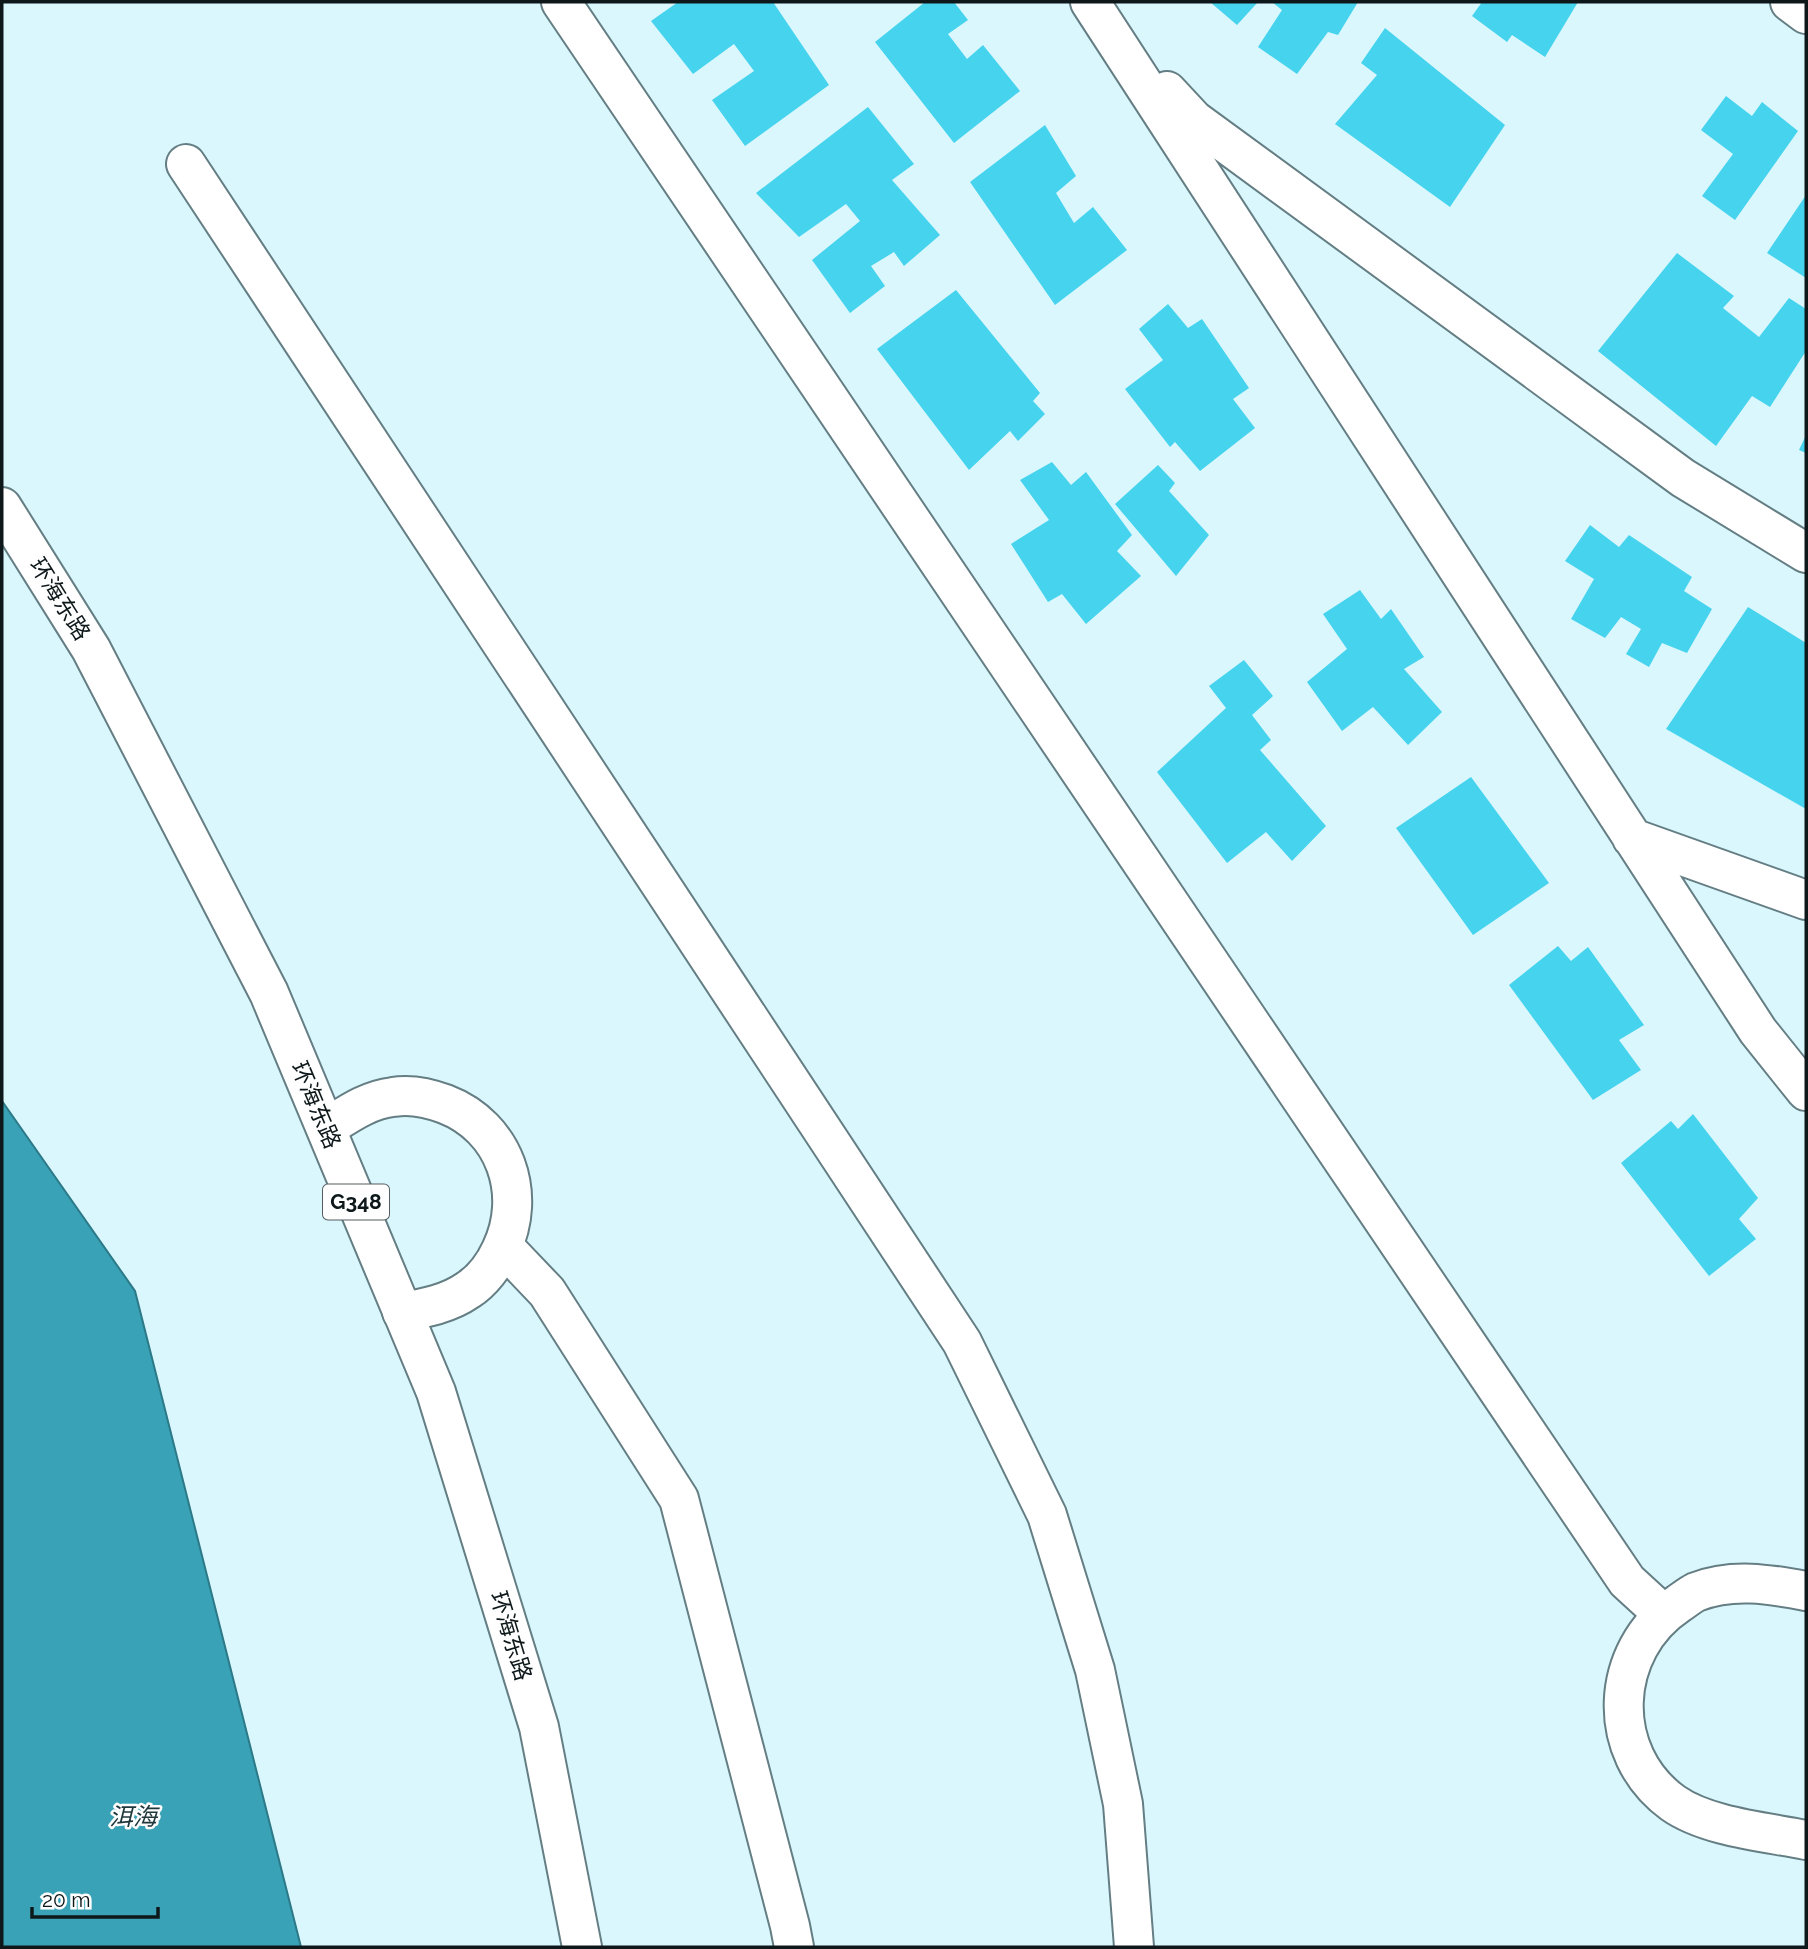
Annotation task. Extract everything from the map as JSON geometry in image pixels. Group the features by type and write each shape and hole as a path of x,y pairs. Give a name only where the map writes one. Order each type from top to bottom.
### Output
{"main road":[{"path":"561,2 1627,1581 1663,1614"},
{"path":"1790,2 1806,14"},
{"path":"1099,15 1194,120 1683,478 1806,553"},
{"path":"1099,15 1758,1031 1806,1091"},
{"path":"186,164 962,1342 1047,1515 1095,1670 1123,1804 1134,1947"},
{"name":"环海东路","path":"2,507 98,661 270,993 436,1392 539,1727 582,1947"},
{"path":"1632,838 1806,900"},
{"path":"326,1128 361,1105 394,1096 428,1098 459,1110 485,1130 504,1159 513,1194 510,1231 494,1264 468,1290 435,1306 402,1312"},
{"path":"503,1246 547,1292 679,1499 794,1947"},
{"path":"1806,1591 1772,1585 1733,1583 1695,1592 1663,1614 1638,1644 1625,1680 1623,1715 1631,1749 1648,1779 1673,1803 1704,1819 1806,1840"}],"water":[{"name":"洱海","path":"2,1101 135,1291 301,1947 2,1947"}],"building":[{"path":"678,2 773,2 829,85 745,146 712,100 754,71 734,44 693,74 651,21"},
{"path":"925,2 954,2 968,20 948,34 967,59 983,45 1020,91 954,143 875,42"},
{"path":"1210,2 1258,2 1237,25"},
{"path":"1272,2 1358,2 1338,35 1328,32 1297,74 1258,47 1282,10"},
{"path":"1482,2 1578,2 1545,57 1512,35 1507,42 1472,16"},
{"path":"1385,28 1505,125 1450,207 1335,124 1377,75 1361,63"},
{"path":"1726,96 1752,116 1762,102 1798,131 1735,220 1702,196 1733,154 1701,130"},
{"path":"868,107 914,164 892,180 940,235 904,266 894,252 871,266 885,286 850,313 812,260 860,221 846,204 799,237 756,193"},
{"path":"1045,125 1076,176 1056,193 1074,223 1093,207 1127,250 1055,305 970,182"},
{"path":"1806,195 1806,278 1767,253"},
{"path":"1677,253 1734,296 1723,308 1759,337 1789,298 1806,309 1806,351 1770,407 1752,396 1716,446 1598,351"},
{"path":"956,290 1040,393 1033,401 1045,414 1018,441 1010,431 969,470 877,349"},
{"path":"1168,304 1188,328 1202,319 1249,388 1233,399 1255,428 1200,471 1175,442 1170,447 1125,389 1163,360 1139,329"},
{"path":"1806,435 1806,453 1799,450"},
{"path":"1052,462 1071,485 1086,472 1132,535 1117,551 1141,576 1086,624 1062,594 1048,602 1011,544 1049,520 1020,480"},
{"path":"1158,465 1175,483 1169,491 1209,535 1176,576 1115,504"},
{"path":"1590,525 1619,547 1629,535 1692,577 1684,591 1712,609 1687,653 1662,643 1649,667 1626,654 1641,629 1621,617 1605,638 1571,619 1594,579 1565,561"},
{"path":"1360,590 1381,619 1391,609 1424,657 1404,669 1442,712 1408,745 1373,707 1342,731 1307,682 1347,649 1323,614"},
{"path":"1748,607 1806,643 1806,809 1666,729"},
{"path":"1244,660 1273,696 1252,715 1271,740 1260,750 1326,826 1292,861 1266,832 1227,863 1157,772 1226,708 1209,686"},
{"path":"1471,777 1549,883 1473,935 1396,828"},
{"path":"1558,946 1571,961 1588,947 1644,1025 1619,1040 1641,1070 1593,1100 1509,985"},
{"path":"1693,1114 1758,1198 1739,1219 1756,1239 1709,1276 1621,1163 1671,1121 1678,1129"}]}
